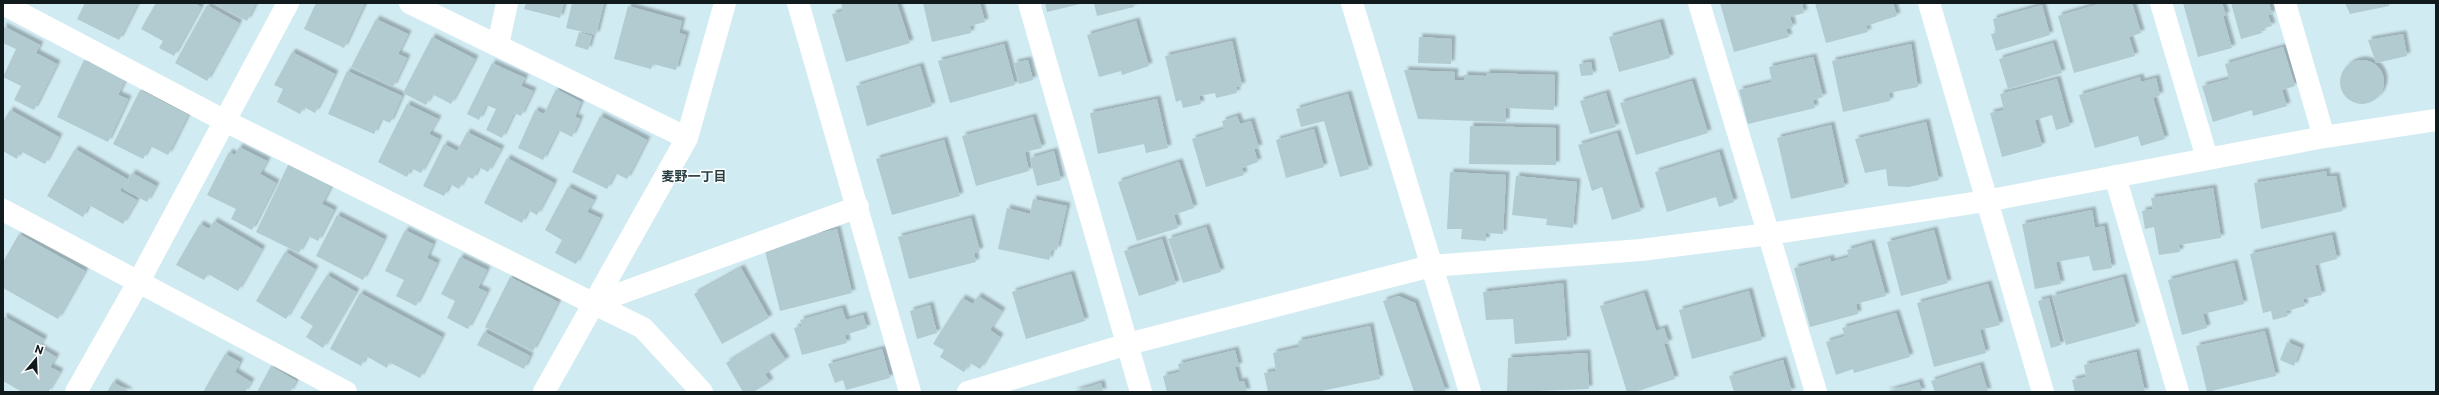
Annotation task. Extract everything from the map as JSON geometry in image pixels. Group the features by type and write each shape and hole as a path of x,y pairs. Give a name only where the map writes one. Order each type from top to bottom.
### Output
{"street":[{"path":"76,392 139,282 288,3"},
{"path":"410,3 687,138"},
{"path":"498,46 507,3"},
{"path":"544,392 687,138 725,3"},
{"path":"798,3 858,207 910,392"},
{"path":"1029,3 1141,392"},
{"path":"1352,3 1470,392"},
{"path":"1699,3 1816,392"},
{"path":"1929,3 2043,392"},
{"path":"2161,3 2207,158"},
{"path":"2285,3 2324,137"},
{"path":"3,4 225,121 643,328 702,392"},
{"path":"968,392 1128,344 1432,266 1640,250 1769,234 1986,201 2207,158 2324,137 2436,120"},
{"path":"2115,176 2178,392"},
{"path":"594,303 858,207"},
{"path":"3,210 346,392"}],"building":[{"path":"85,3 138,3 119,40 77,19"},
{"path":"156,3 194,3 201,7 174,56 159,48 163,41 141,29"},
{"path":"212,3 256,3 247,21"},
{"path":"316,3 359,3 364,5 344,48 304,29"},
{"path":"526,3 564,3 560,18 524,9"},
{"path":"572,3 604,3 596,35 566,28"},
{"path":"841,3 897,3 910,43 846,62 832,14 843,11"},
{"path":"923,3 980,3 985,22 970,26 971,33 932,42"},
{"path":"1045,3 1080,3 1080,4 1047,12"},
{"path":"1094,3 1133,3 1134,7 1097,16"},
{"path":"1720,3 1802,3 1804,13 1790,17 1793,27 1786,29 1789,37 1734,52"},
{"path":"1815,3 1893,3 1897,16 1866,26 1868,32 1826,43"},
{"path":"2102,3 2132,3 2141,33 2129,37 2135,56 2074,73 2058,16"},
{"path":"2183,3 2222,3 2226,15 2223,16 2232,48 2198,57"},
{"path":"2231,3 2269,3 2272,14 2268,15 2272,26 2261,29 2262,33 2241,39"},
{"path":"2345,3 2389,3 2389,6 2350,14"},
{"path":"207,5 239,23 207,81 175,63"},
{"path":"2042,5 2050,35 1996,51 1991,34 1996,33 1993,19"},
{"path":"628,6 682,21 679,33 686,35 676,70 653,64 651,69 614,59"},
{"path":"376,19 408,34 398,54 407,58 393,87 351,67"},
{"path":"1136,21 1149,66 1122,75 1121,71 1099,77 1087,35"},
{"path":"1660,22 1670,58 1619,72 1609,37"},
{"path":"3,26 40,45 36,53 57,64 34,110 14,100 21,86 3,77 16,49 3,43"},
{"path":"579,32 592,36 588,50 575,46"},
{"path":"2403,34 2407,56 2376,63 2368,40"},
{"path":"432,37 475,59 451,104 432,94 426,105 403,93"},
{"path":"1419,37 1452,39 1451,64 1418,63"},
{"path":"1232,41 1242,86 1236,87 1237,93 1216,98 1215,93 1199,96 1201,104 1183,108 1181,100 1176,102 1165,56"},
{"path":"2053,43 2062,73 2008,89 1999,59"},
{"path":"1004,44 1015,85 950,103 938,61"},
{"path":"1911,44 1918,87 1889,93 1890,101 1843,112 1832,61"},
{"path":"2283,47 2295,86 2282,90 2287,106 2253,116 2252,110 2213,122 2202,86 2229,79 2225,64"},
{"path":"292,52 335,74 315,113 304,107 300,114 277,102 283,89 274,85"},
{"path":"1813,57 1823,97 1813,100 1815,108 1748,124 1739,90 1772,82 1769,67"},
{"path":"84,60 125,80 118,95 128,99 108,142 57,117"},
{"path":"1028,60 1033,80 1019,84 1014,63"},
{"path":"2362,60 2374,64 2380,70 2384,82 2380,94 2374,100 2362,104 2350,100 2344,94 2340,82 2344,70 2350,64"},
{"path":"1591,62 1593,75 1581,76 1579,64"},
{"path":"492,63 525,78 521,86 533,91 521,116 514,113 502,138 486,130 496,109 486,105 479,120 467,114"},
{"path":"920,66 932,106 867,126 856,86"},
{"path":"1404,70 1455,72 1454,80 1464,80 1464,75 1486,76 1486,73 1555,75 1554,110 1506,108 1506,122 1418,119"},
{"path":"347,71 402,96 390,123 381,119 374,134 328,114"},
{"path":"2140,77 2141,82 2156,78 2160,95 2153,98 2165,139 2141,146 2138,136 2095,148 2079,95"},
{"path":"2057,79 2070,126 2056,130 2052,115 2035,120 2042,146 2002,157 1990,113 2004,110 2000,94"},
{"path":"1692,81 1708,133 1636,155 1620,103"},
{"path":"556,89 581,102 575,117 580,119 572,137 558,130 543,160 518,148 535,110 544,114"},
{"path":"140,90 188,115 168,155 150,146 143,159 113,144"},
{"path":"1606,93 1616,127 1590,134 1580,101"},
{"path":"1348,94 1369,169 1340,177 1324,121 1301,127 1296,109"},
{"path":"1157,99 1168,148 1146,153 1144,144 1098,154 1090,113"},
{"path":"407,104 438,119 429,134 439,139 421,173 411,168 407,177 378,162"},
{"path":"10,110 59,137 45,164 20,151 17,159 3,151 3,122"},
{"path":"600,116 647,140 627,179 615,173 607,189 572,172"},
{"path":"1237,116 1240,124 1251,121 1259,148 1254,149 1258,162 1242,168 1244,175 1206,187 1192,139 1224,129 1222,121"},
{"path":"1033,117 1042,148 1025,152 1029,171 976,186 962,136"},
{"path":"1926,122 1939,180 1909,187 1888,186 1886,169 1865,173 1855,139"},
{"path":"1831,125 1845,187 1791,199 1777,138"},
{"path":"1470,126 1556,128 1556,165 1469,164"},
{"path":"1314,129 1324,167 1286,178 1276,140"},
{"path":"467,132 501,149 488,172 479,167 473,179 466,176 459,189 450,184 444,196 423,186 444,144 457,151"},
{"path":"1617,133 1641,211 1612,220 1602,187 1592,191 1578,145"},
{"path":"944,140 960,196 892,215 876,159"},
{"path":"239,147 267,161 260,174 276,183 252,230 231,219 236,209 207,195 229,152 235,155"},
{"path":"75,149 127,179 120,191 137,200 123,224 89,205 83,217 47,196"},
{"path":"1054,151 1061,180 1037,186 1030,158"},
{"path":"1719,152 1734,202 1719,207 1716,197 1667,212 1655,172"},
{"path":"507,158 554,183 537,215 528,210 522,223 484,203"},
{"path":"1179,162 1194,208 1174,215 1178,228 1137,241 1118,182"},
{"path":"289,163 332,184 322,204 334,210 318,241 308,236 299,253 256,232"},
{"path":"2327,171 2326,177 2336,176 2343,211 2261,229 2254,183"},
{"path":"1450,172 1506,175 1503,234 1486,233 1486,241 1461,239 1462,229 1447,229"},
{"path":"132,173 156,186 147,202 123,189"},
{"path":"1516,176 1577,182 1573,228 1546,225 1547,219 1512,215"},
{"path":"568,187 594,200 587,212 600,218 576,264 555,253 562,240 545,230"},
{"path":"2213,188 2221,238 2179,245 2180,252 2159,255 2154,227 2145,229 2142,211 2153,209 2151,198"},
{"path":"1033,199 1067,206 1057,250 1052,249 1049,260 998,249 1007,208 1030,214"},
{"path":"2092,210 2095,228 2104,226 2112,268 2093,271 2089,256 2056,262 2061,284 2035,289 2022,224"},
{"path":"337,215 384,239 363,280 316,256"},
{"path":"971,218 980,251 974,253 976,262 909,279 898,237"},
{"path":"214,221 262,249 238,291 208,274 204,280 176,265 200,224 209,229"},
{"path":"1206,227 1221,272 1183,283 1168,239"},
{"path":"837,229 852,293 780,311 764,247"},
{"path":"405,230 433,244 427,258 437,263 416,306 396,296 404,280 385,271"},
{"path":"1934,230 1948,283 1901,296 1887,242"},
{"path":"19,234 85,271 58,319 3,288 3,262"},
{"path":"2332,235 2337,259 2315,265 2322,295 2303,299 2305,306 2286,311 2288,316 2273,320 2271,311 2263,313 2250,254"},
{"path":"1162,239 1176,284 1139,296 1124,251"},
{"path":"1871,243 1886,296 1856,304 1858,314 1810,327 1794,268 1831,258 1831,262 1849,257 1847,250"},
{"path":"285,252 315,269 286,319 256,301"},
{"path":"460,257 487,270 478,288 487,292 468,329 447,318 455,301 441,294"},
{"path":"2234,263 2244,304 2203,314 2207,328 2182,335 2168,280"},
{"path":"741,268 769,318 722,344 694,294"},
{"path":"1071,274 1085,321 1026,339 1012,292"},
{"path":"327,275 356,292 323,348 306,337 313,326 300,318"},
{"path":"510,277 558,302 533,351 485,327"},
{"path":"2123,277 2136,326 2066,345 2052,296"},
{"path":"1563,283 1567,340 1515,344 1513,319 1486,320 1483,292"},
{"path":"1988,284 2000,325 1980,330 1986,353 1934,367 1917,303"},
{"path":"1749,291 1762,340 1692,359 1679,310"},
{"path":"360,293 442,337 420,378 389,362 387,368 366,356 361,366 330,349"},
{"path":"1644,293 1656,331 1664,328 1669,343 1664,344 1675,379 1635,392 1627,392 1600,306"},
{"path":"978,296 1002,311 990,330 1000,337 980,369 970,363 964,372 940,357 944,350 933,344 962,298 973,304"},
{"path":"1398,296 1415,303 1446,392 1414,392 1383,301"},
{"path":"2049,298 2061,345 2051,348 2038,301"},
{"path":"930,305 937,333 917,339 910,311"},
{"path":"842,308 846,320 863,315 867,328 845,335 847,343 802,355 794,328 802,326 800,320"},
{"path":"1896,313 1910,357 1854,373 1853,369 1836,375 1826,342 1845,336 1842,328"},
{"path":"3,316 44,339 39,347 56,357 50,367 60,372 48,392 22,392 3,381"},
{"path":"1370,326 1380,379 1316,392 1268,392 1264,373 1276,371 1273,353 1299,347 1298,341"},
{"path":"2265,331 2276,376 2207,392 2196,346"},
{"path":"484,332 530,356 524,369 477,345"},
{"path":"770,336 786,360 765,374 770,382 753,392 743,392 726,363"},
{"path":"2287,342 2301,348 2294,366 2280,360"},
{"path":"882,349 890,378 846,390 843,380 835,383 828,364"},
{"path":"1235,350 1239,366 1235,367 1239,382 1244,381 1247,392 1167,392 1163,376 1180,372 1178,364"},
{"path":"2136,352 2145,392 2075,392 2072,380 2086,377 2084,365"},
{"path":"1587,353 1589,389 1507,392 1508,358"},
{"path":"225,354 240,362 235,372 251,382 245,392 203,392"},
{"path":"1783,360 1792,392 1734,392 1729,376"},
{"path":"1980,365 1988,392 1935,392 1931,381"},
{"path":"271,366 296,381 290,392 257,392"},
{"path":"113,382 130,392 107,392"},
{"path":"1919,382 1922,392 1885,392"},
{"path":"1101,383 1103,392 1072,392"}],"district":[{"name":"麦野一丁目","path":"694,176"}]}
